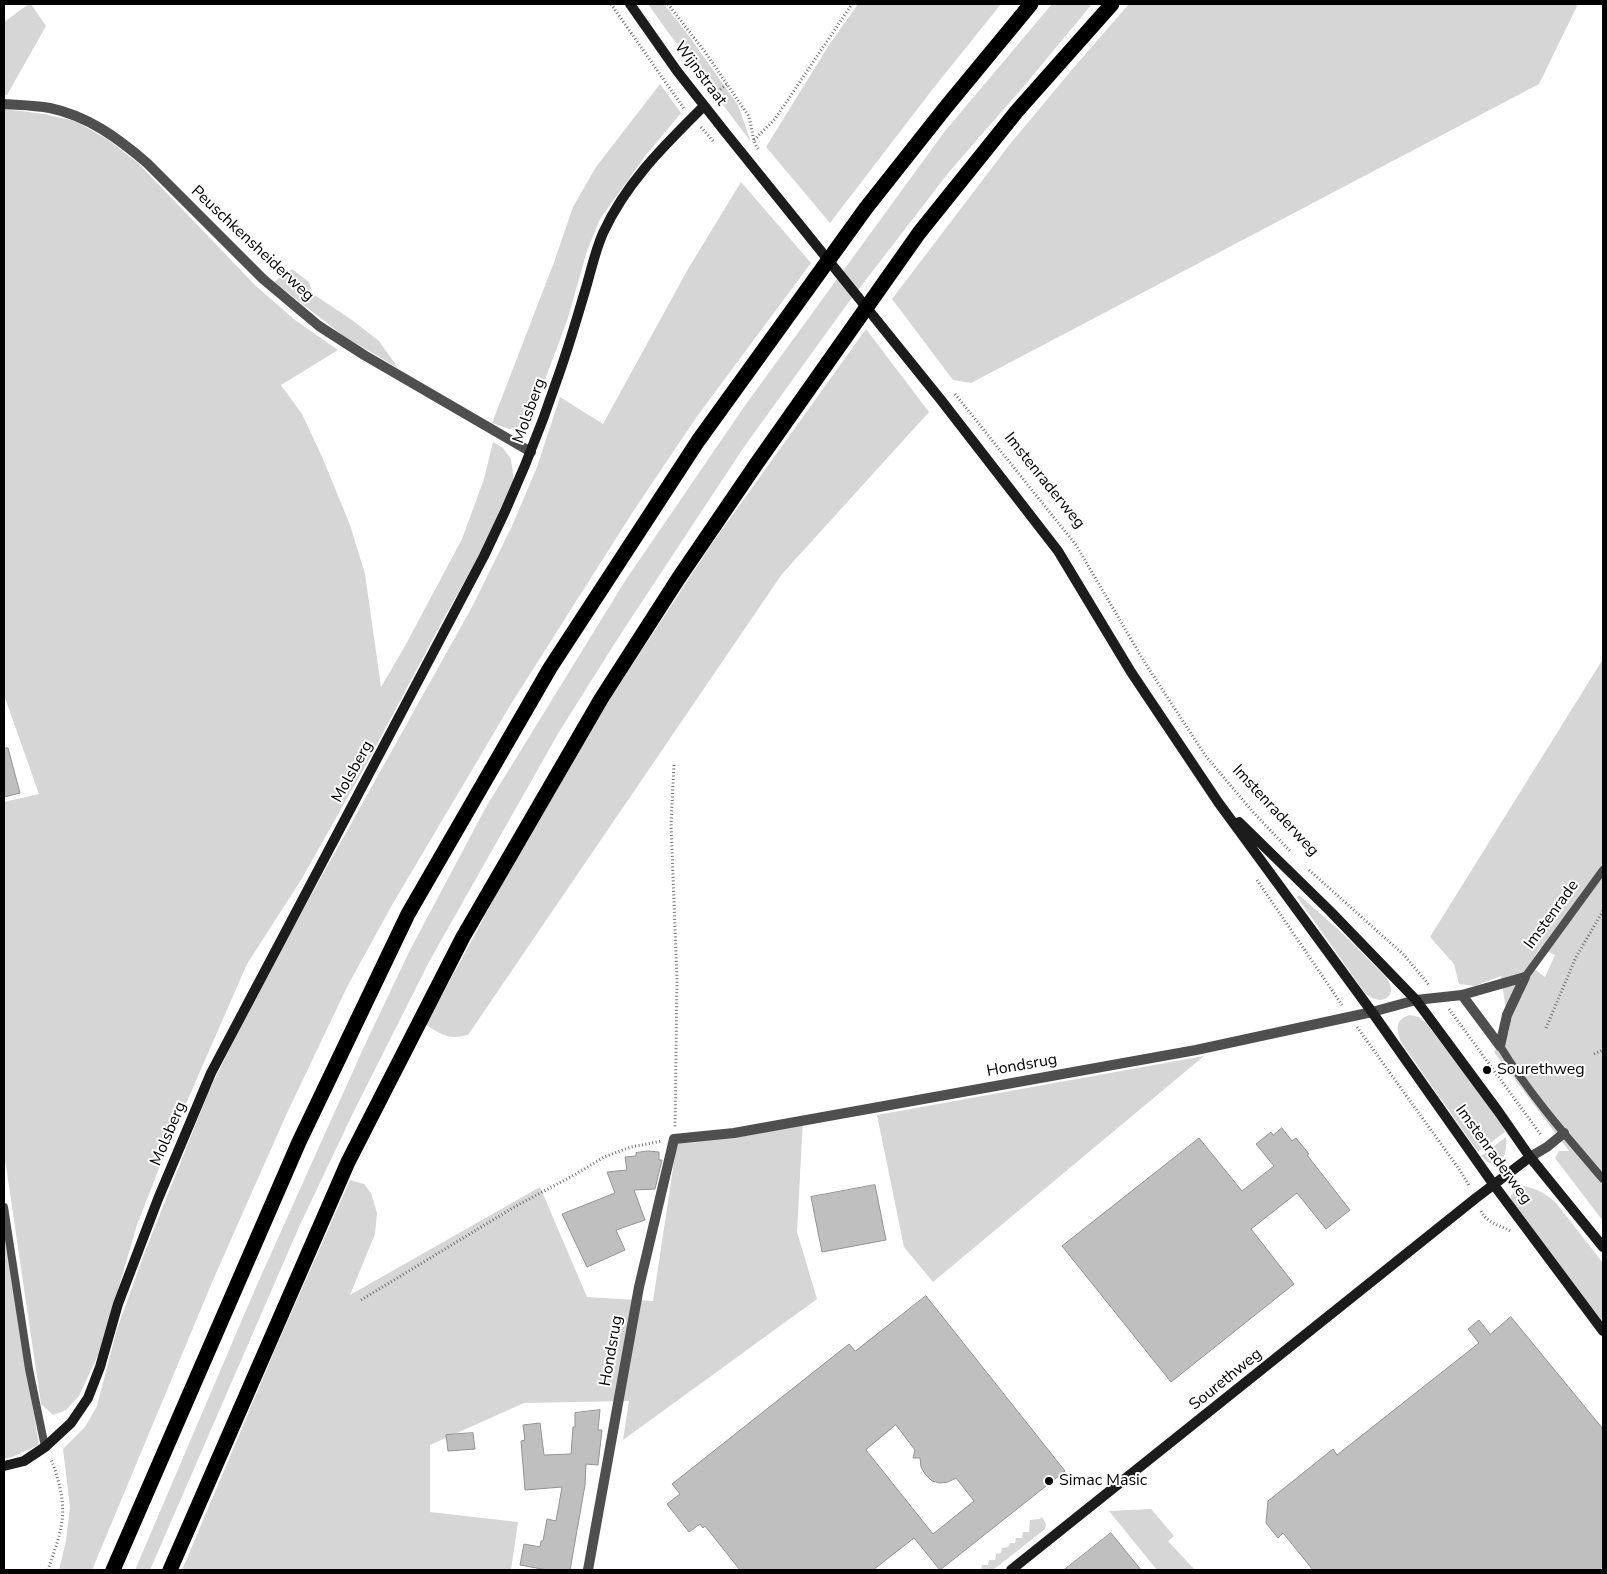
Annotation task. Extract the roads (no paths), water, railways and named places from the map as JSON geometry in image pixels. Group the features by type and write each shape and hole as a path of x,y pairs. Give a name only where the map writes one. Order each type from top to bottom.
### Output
{"highway":[{"path":"113,1570 299,1142 408,914 550,668 698,441 855,224 946,107 1031,4"},
{"path":"170,1570 348,1162 462,937 601,699 678,579 757,463 919,233 1017,112 1112,4"}],"street":[{"name":"Wijnstraat","path":"630,4 704,106 748,161"},
{"name":"Peuschkensheiderweg","path":"4,104 50,108 88,121 101,128 147,163 262,279 319,326 364,355 531,452"},
{"name":"Molsberg","path":"4,1466 34,1456 71,1423 88,1398 100,1367 118,1304 158,1199 211,1074 507,509 531,452 559,374 595,255 604,232 628,190 646,166 668,140 704,106"},
{"name":"Imstenraderweg","path":"748,161 941,400 1058,551 1131,672 1218,802 1372,1012 1494,1184 1603,1331"},
{"name":"Imstenraderweg","path":"1218,802 1330,910 1416,1000 1530,1157 1603,1247"},
{"path":"1416,1000 1462,995 1525,977"},
{"name":"Imstenrade","path":"1500,1046 1507,1015 1525,977"},
{"path":"1462,995 1500,1046"},
{"name":"Hondsrug","path":"588,1570 639,1287 674,1138 734,1133 1196,1050 1372,1012 1416,1000"},
{"path":"1530,1157 1547,1147 1564,1133"},
{"name":"Sourethweg","path":"1011,1570 1530,1157"}],"lane":[{"name":"Imstenrade","path":"1525,977 1603,870"},
{"path":"1500,1046 1564,1133 1603,1179"},
{"path":"4,1208 29,1369 45,1447"}],"place":[{"name":"Sourethweg","path":"1487,1070"},
{"name":"Simac Masic","path":"1049,1481"}]}
